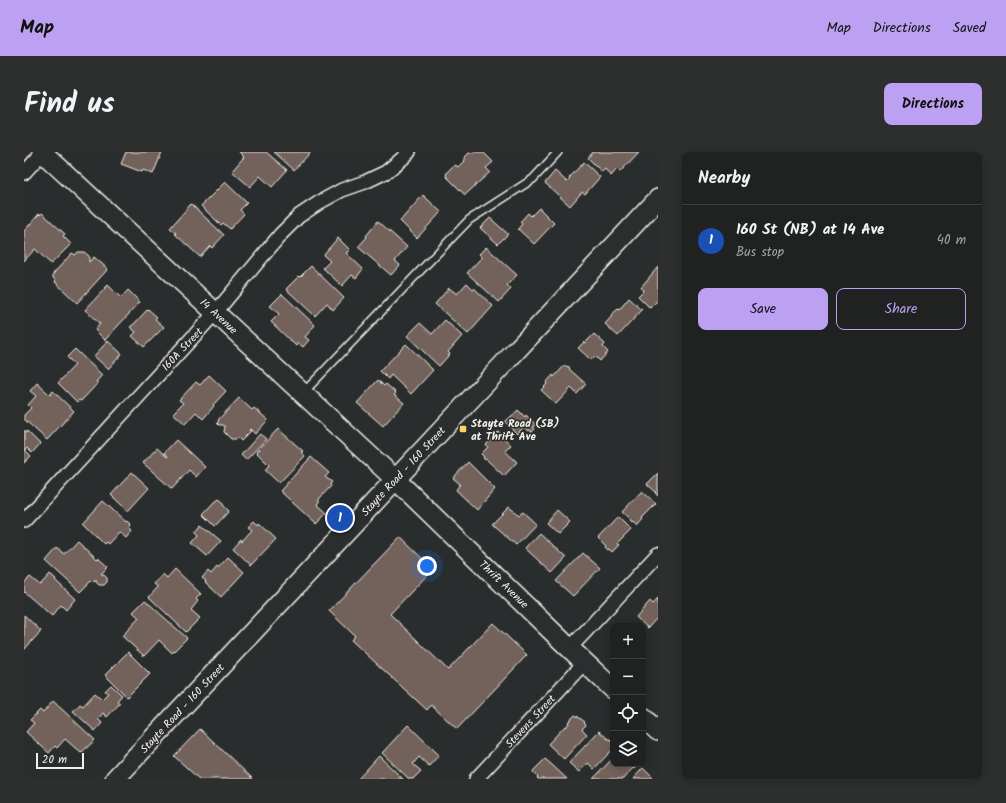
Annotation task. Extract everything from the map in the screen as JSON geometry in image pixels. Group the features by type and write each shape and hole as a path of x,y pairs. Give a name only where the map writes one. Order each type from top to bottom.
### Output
{"street":[{"name":"14 Avenue","path":"43,152 395,479"},
{"path":"24,173 43,152"},
{"name":"160A Street","path":"24,521 215,313 281,234 299,216 342,190 365,182 386,172 409,152"},
{"name":"Stayte Road - 160 Street","path":"115,779 658,199"},
{"name":"Thrift Avenue","path":"395,479 610,685"},
{"path":"570,648 658,554"},
{"name":"Stevens Street","path":"476,779 585,662"},
{"path":"646,719 658,730"}],"lane":[{"path":"302,394 469,220 533,179 558,152"}],"building":[{"path":"126,152 162,152 153,174 143,170 142,172 121,164"},
{"path":"239,152 266,152 287,170 272,187 260,176 250,187 232,171 244,157"},
{"path":"274,152 311,152 294,170"},
{"path":"483,152 493,162 486,168 490,172 465,195 446,176 447,172 454,165 458,167 469,153"},
{"path":"593,152 639,152 620,172 617,169 611,176 605,169 602,172 588,158"},
{"path":"584,162 600,177 585,194 582,192 570,206 545,183 555,171 567,182"},
{"path":"225,182 247,203 240,210 244,214 230,229 223,223 221,225 201,206"},
{"path":"423,195 441,212 417,238 400,221"},
{"path":"191,204 224,235 212,248 210,246 200,257 170,228"},
{"path":"539,208 554,223 534,244 518,229 522,224 520,222 528,213 531,216"},
{"path":"42,213 65,234 63,236 71,244 51,264 35,249 24,261 24,231 39,214 40,215"},
{"path":"490,218 508,234 498,244 480,228"},
{"path":"378,221 407,247 395,261 400,265 391,275 358,247"},
{"path":"338,238 350,250 346,253 363,269 356,278 352,275 342,286 323,268 330,261 323,255"},
{"path":"486,247 517,275 507,285 511,289 499,302 467,273 482,257 479,254"},
{"path":"78,252 84,252 89,256 89,262 94,257 108,269 77,303 55,282 56,281 53,278 53,274 72,253 75,255"},
{"path":"311,266 344,298 333,310 327,303 315,316 286,289"},
{"path":"658,267 658,300 650,308 638,296 643,291 641,287"},
{"path":"467,283 493,306 468,334 435,304 449,288 457,294"},
{"path":"108,285 121,298 128,290 140,302 105,340 95,330 100,324 85,310"},
{"path":"282,294 315,325 305,337 309,340 303,347 298,343 296,346 271,322 279,314 270,306"},
{"path":"629,298 642,310 618,336 605,324 612,316 611,315 618,309 619,310"},
{"path":"148,309 157,317 155,319 164,327 144,347 132,336 136,332 130,327"},
{"path":"445,320 462,336 448,352 450,354 439,366 407,336 420,323 432,334"},
{"path":"594,334 605,344 603,347 608,352 600,361 595,356 591,360 578,348"},
{"path":"108,341 122,354 108,369 94,356"},
{"path":"406,344 433,370 411,394 391,375 388,379 380,371"},
{"path":"75,349 102,375 96,382 98,383 81,401 79,400 77,402 58,383 75,365 67,357"},
{"path":"565,365 567,367 568,366 570,368 569,369 586,384 577,394 571,388 556,404 541,390 553,375 554,377"},
{"path":"209,375 226,391 203,419 196,412 185,424 173,413 183,403 179,400 196,382 200,385"},
{"path":"378,380 384,386 386,384 396,393 394,395 404,403 383,426 357,403"},
{"path":"37,383 50,395 53,391 74,411 47,440 24,419 24,415 31,408 28,405 36,396 30,391"},
{"path":"239,398 252,410 254,408 268,420 255,434 250,429 249,430 251,431 241,441 238,438 231,439 224,432 225,426 217,423 219,421 218,420"},
{"path":"518,410 525,417 526,415 536,425 533,427 535,429 532,432 524,427 517,434 505,422"},
{"path":"278,429 303,451 301,452 305,456 279,483 265,470 269,465 256,452"},
{"path":"24,430 26,433 27,431 40,444 32,453 27,448 25,450 31,456 24,463"},
{"path":"498,432 511,445 505,451 517,462 504,476 486,459 485,460 481,454 488,447 486,445"},
{"path":"260,434 266,439 246,460 241,455"},
{"path":"176,440 205,467 196,477 189,470 172,489 143,463 157,448 167,457 168,456 164,453"},
{"path":"311,457 329,473 325,477 332,482 330,484 331,486 319,499 317,504 327,513 316,524 280,491"},
{"path":"468,462 495,489 477,510 456,490 460,484 453,478"},
{"path":"132,472 149,488 128,511 111,495"},
{"path":"658,473 658,496 655,493 656,492 647,484"},
{"path":"642,491 656,504 642,518 643,519 637,526 633,522 632,523 630,521 631,520 622,512"},
{"path":"219,499 224,503 223,505 229,511 215,526 203,514 215,501"},
{"path":"103,501 131,525 129,528 132,531 126,538 119,532 108,544 106,542 104,544 83,523"},
{"path":"509,507 519,515 523,512 536,524 516,545 492,524"},
{"path":"557,510 570,522 558,534 546,523"},
{"path":"618,517 631,530 617,544 619,545 612,552 605,547 606,546 598,538"},
{"path":"254,521 258,525 259,523 276,539 251,565 233,548 252,530 248,527"},
{"path":"202,525 221,541 207,556 192,543 199,535 196,532"},
{"path":"539,533 566,558 552,573 525,548"},
{"path":"400,537 433,569 390,614 448,670 493,623 527,655 457,729 431,705 427,710 351,640 355,636 329,611"},
{"path":"77,540 108,567 101,574 107,578 107,582 104,585 99,585 96,582 96,579 94,582 92,580 80,592 46,561 57,548 64,554"},
{"path":"583,553 600,568 573,596 556,581"},
{"path":"228,557 244,572 221,597 202,578 208,571 211,574"},
{"path":"175,569 201,594 196,599 198,601 191,610 200,618 186,632 149,597 158,587 154,584 163,574 167,578"},
{"path":"50,574 75,599 66,610 61,605 52,616 24,592 24,583 30,577 40,585"},
{"path":"658,599 658,621 656,619 648,628 646,623 643,623 636,617 650,601 653,604"},
{"path":"145,600 187,638 172,653 159,640 144,656 122,636 139,618 133,612"},
{"path":"24,615 41,631 24,650"},
{"path":"128,652 150,674 127,697 105,675"},
{"path":"111,685 122,695 117,701 120,703 107,717 103,713 98,719 102,723 95,731 73,711 80,704 83,706 95,693 102,699 108,693 105,691"},
{"path":"53,701 95,740 81,753 65,739 57,748 55,746 49,753 26,732 34,723 30,720 40,710 43,713"},
{"path":"575,715 585,722 584,723 586,725 582,729 587,734 564,759 548,744 565,726 566,727 569,723 568,722"},
{"path":"408,725 439,755 429,766 419,757 413,764 421,771 413,779 409,779 382,753"},
{"path":"200,729 253,779 199,779 174,756"},
{"path":"599,731 610,739 610,752 594,769 588,763 579,772 569,763"},
{"path":"379,756 403,779 358,779"},
{"path":"545,759 567,779 538,779 533,772"},
{"path":"610,761 610,767 636,767 634,769 633,768 623,779 593,779"},
{"path":"643,768 654,779 633,779"}],"place":[{"name":"Stayte Road (SB) at Thrift Ave","path":"463,429"},
{"name":"160 St (NB) at 14 Ave","path":"340,518"}]}
